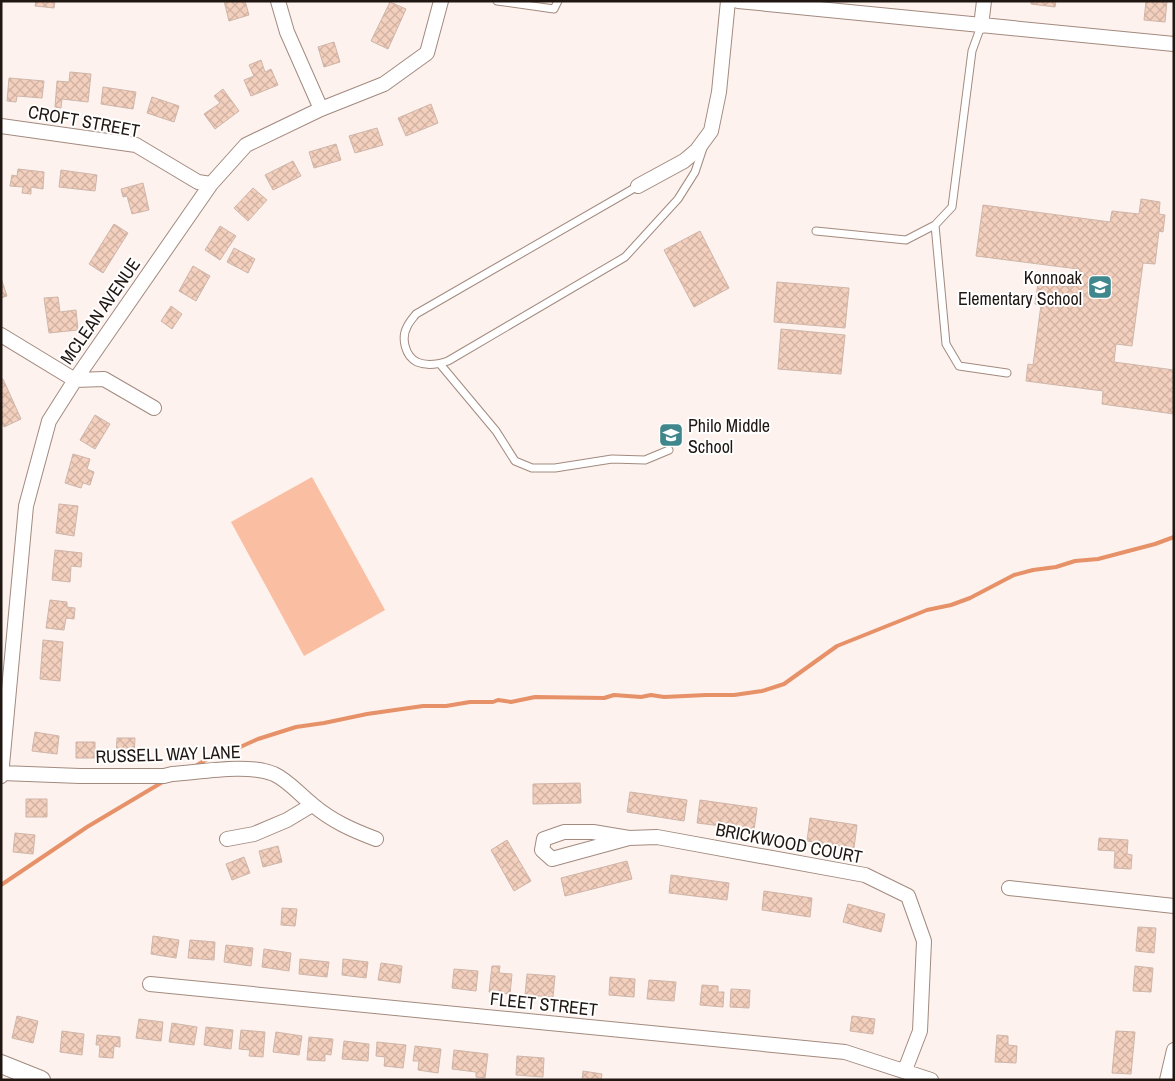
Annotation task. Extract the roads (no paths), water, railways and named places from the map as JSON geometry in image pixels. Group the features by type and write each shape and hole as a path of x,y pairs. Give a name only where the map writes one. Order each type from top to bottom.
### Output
{"street":[{"path":"278,1 287,32 321,109"},
{"name":"MCLEAN AVENUE","path":"2,774 5,688 26,506 49,421 75,380 211,184 246,145 321,109 384,84 427,52 441,1"},
{"path":"638,186 684,161 705,141 714,120 728,1"},
{"path":"738,1 1174,44"},
{"path":"980,26 984,1"},
{"name":"CROFT STREET","path":"1,126 136,145 198,182 211,184"},
{"path":"1,335 75,380 104,378 154,408"},
{"name":"RUSSELL WAY LANE","path":"2,774 164,776 241,768 258,770 275,774 335,822 376,839"},
{"path":"227,840 254,834 287,820 312,805"},
{"name":"BRICKWOOD COURT","path":"629,838 552,858 542,850 544,839 564,832 594,832 629,838 657,838 865,875 908,896 924,941 920,1031 905,1070"},
{"path":"1009,888 1174,906"},
{"name":"FLEET STREET","path":"150,984 845,1052 931,1080"},
{"path":"1167,1080 1174,1050"},
{"path":"1,1064 41,1080"}],"lane":[{"path":"497,1 554,9 558,1"},
{"path":"816,231 906,240 936,225 952,206 972,52 980,26"},
{"path":"638,186 416,314 406,327 404,344 409,353 417,362 440,364 448,361 625,257 678,199 695,172 705,141"},
{"path":"936,225 946,344 959,366 1006,373"},
{"path":"440,364 496,431 515,461 532,468 555,468 612,459 645,460 668,450"}],"waterway":[{"path":"194,767 212,756 229,752 258,739 296,727 423,706 446,706 498,700 511,702 535,697 604,698 614,695 664,697 734,695 762,691 784,684 837,646 927,610 951,605 970,598 1014,575 1056,567 1075,561 1098,559 1174,537"},
{"path":"1,885 87,827 166,780"}],"place":[{"name":"Konnoak Elementary School","path":"1100,287"},
{"name":"Philo Middle School","path":"671,435"}]}
